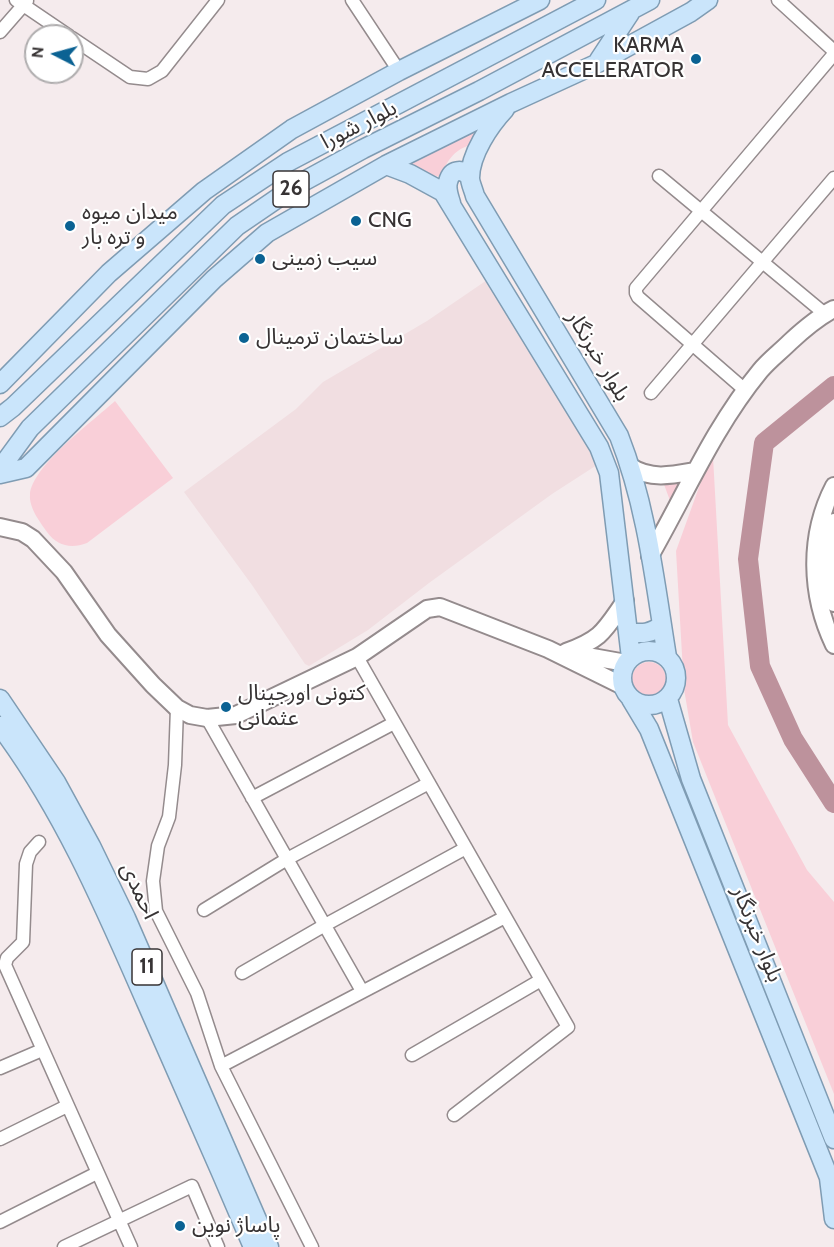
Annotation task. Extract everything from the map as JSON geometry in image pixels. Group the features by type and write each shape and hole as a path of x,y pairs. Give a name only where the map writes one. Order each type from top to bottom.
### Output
{"main road":[{"path":"0,384 83,291 109,273 204,191 292,129 399,71 540,0"},
{"name":"بلوار شورا","path":"7,412 223,205 288,162 596,0"},
{"name":"بلوار شورا","path":"0,469 30,428 237,226 297,185 650,0"},
{"path":"0,474 26,468 253,243 299,213 386,165 596,64 708,0"},
{"path":"596,64 632,10"},
{"path":"453,207 447,185 451,176 458,171 463,171 470,177 474,158 482,140 493,121 511,103"},
{"name":"بلوار خبرنگار","path":"386,165 410,174 443,192 599,447 609,473 625,601 629,661"},
{"name":"بلوار خبرنگار","path":"470,177 475,196 483,211 619,436 631,467 642,512 667,657"},
{"path":"650,556 714,435 745,390 762,369 829,312"},
{"path":"74,386 136,357"},
{"path":"7,412 9,423 13,428 20,430 30,428"},
{"path":"631,467 642,475 695,471"},
{"path":"827,597 814,571 817,538 827,500 834,486"},
{"path":"834,522 830,534 827,597 834,645"},
{"path":"0,527 22,532 49,553 108,635 153,685 177,708 190,715 207,718 236,715 357,657 427,609 440,607 548,649 627,693 645,706 653,706 668,699 676,686 677,678 672,663 667,657 653,651 645,651 629,661 623,671 627,693"},
{"path":"566,652 589,644 599,637 625,601"},
{"path":"628,632 646,633 662,625"},
{"path":"548,649 629,661"},
{"name":"بلوار خبرنگار","path":"627,693 649,729 832,1184 834,1218"},
{"name":"احمدی","path":"0,699 56,782 91,846 126,918 269,1247"},
{"name":"بلوار خبرنگار","path":"668,699 691,779 834,1139"},
{"path":"649,729 659,720 674,718"},
{"name":"احمدی","path":"0,726 46,793 77,850 115,930 254,1247"}],"street":[{"path":"84,46 130,77 148,79 162,71 218,0"},
{"path":"352,0 399,71"},
{"path":"745,390 636,293 636,288 834,52 778,0"},
{"path":"0,32 22,2 53,24"},
{"path":"659,176 763,262 829,312"},
{"path":"651,393 834,178"},
{"path":"357,657 568,1027 454,1115"},
{"path":"177,708 175,765 170,806 158,846 153,881 156,911 196,993 221,1066 312,1247"},
{"path":"207,718 362,991"},
{"path":"252,798 394,723"},
{"path":"204,910 287,859 429,783"},
{"path":"39,842 30,852 26,864 23,942 5,961 5,965 131,1247"},
{"path":"242,973 466,848"},
{"path":"221,1066 506,917"},
{"path":"412,1055 541,980"},
{"path":"0,990 13,984"},
{"path":"0,1068 42,1050"},
{"path":"0,1139 67,1106"},
{"path":"0,1222 97,1173"},
{"path":"64,1247 192,1186 218,1247"}],"shaded area":[{"path":"487,124 475,144 462,148 453,155 440,177 406,167"},
{"path":"490,278 600,463 552,494 368,630 309,666 305,664 252,585 184,492 296,409 323,382 427,321"},
{"path":"115,401 173,478 87,543 75,546 65,545 51,537 33,510 30,495 33,484 52,458"},
{"path":"713,457 728,725 807,870 834,902 834,1094 693,742 684,689 676,551 703,476"},
{"path":"688,477 672,506 662,479"},
{"path":"649,662 661,667 666,679 661,691 649,696 637,691 632,679 637,667"}],"waterway":[{"path":"834,386 764,443 748,559 760,666 793,739 834,803"}],"place":[{"name":"KARMA ACCELERATOR","path":"696,59"},
{"name":"CNG","path":"356,221"},
{"name":"میدان میوه و تره بار","path":"70,226"},
{"name":"سیب زمینی","path":"260,259"},
{"name":"ساختمان ترمینال","path":"244,338"},
{"name":"کتونی اورجینال عثمانی","path":"226,707"},
{"name":"پاساژ نوین","path":"180,1226"}]}
